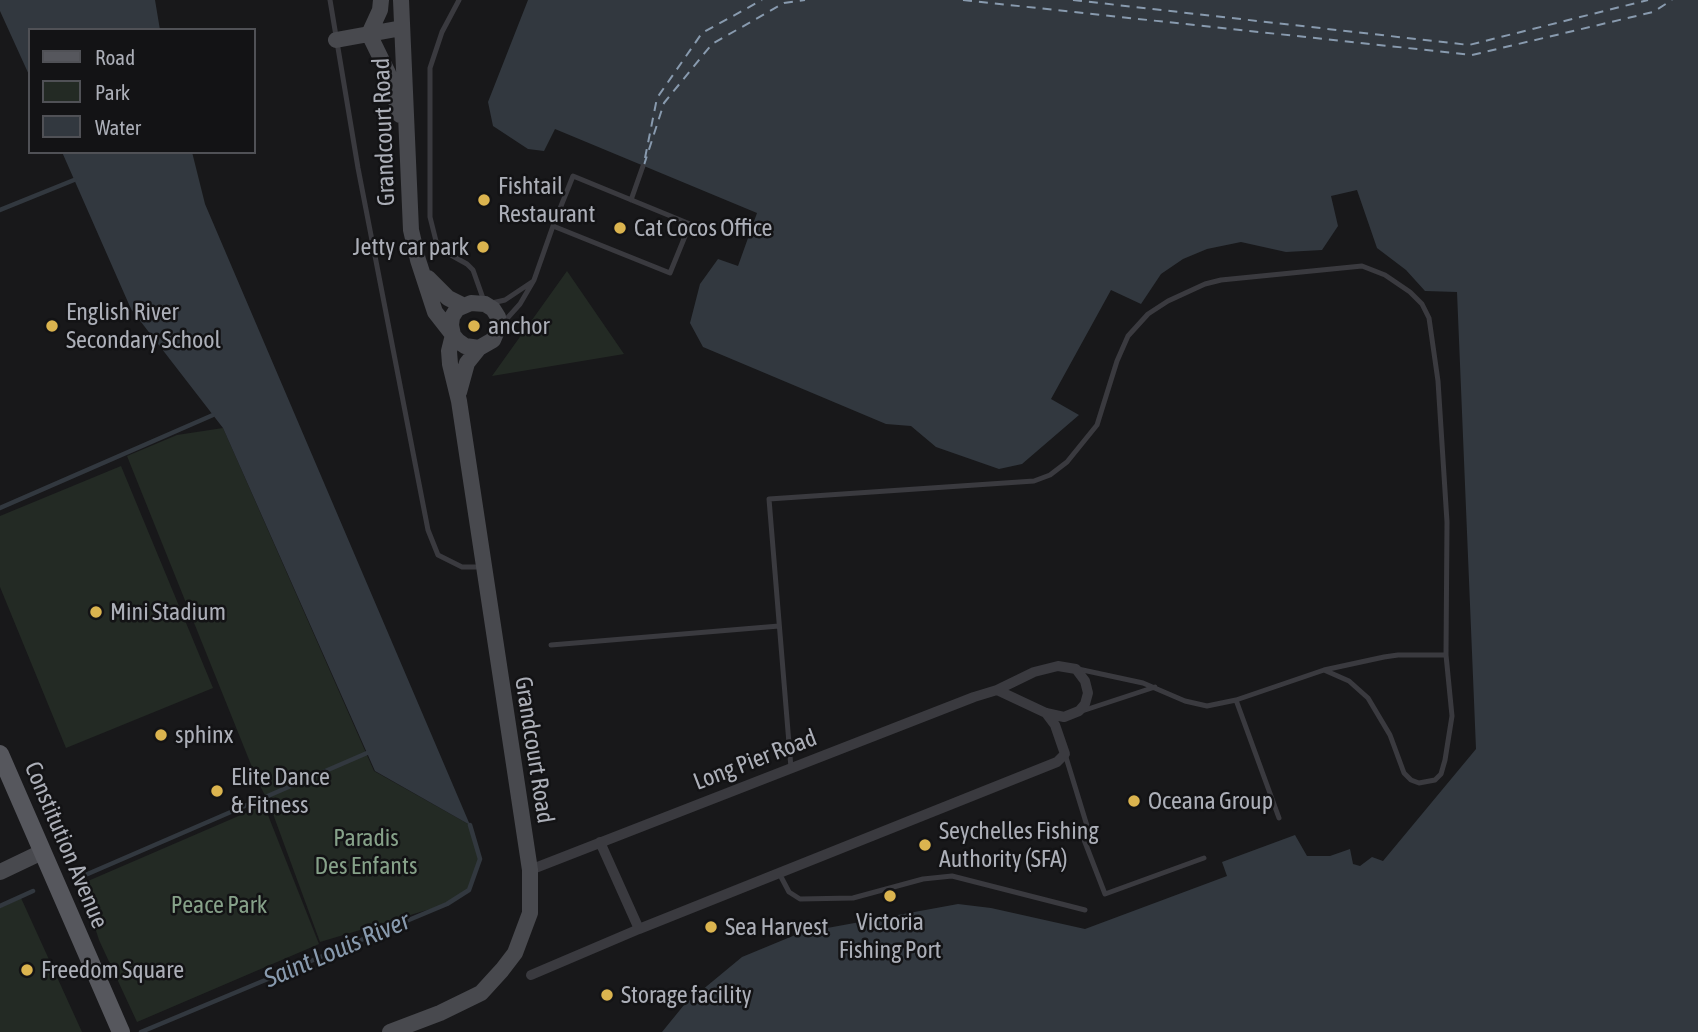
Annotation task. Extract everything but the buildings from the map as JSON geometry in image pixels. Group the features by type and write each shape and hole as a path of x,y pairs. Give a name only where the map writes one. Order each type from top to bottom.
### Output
{"main road":[{"name":"Constitution Avenue","path":"0,754 120,1030"}],"street":[{"path":"369,34 380,10 381,0"},
{"name":"Grandcourt Road","path":"390,1032 481,993 515,953 530,913 530,870 458,401 450,364 449,351 453,335 435,312 411,230 401,0"},
{"path":"336,40 402,28"},
{"path":"369,34 388,73 407,141"},
{"path":"418,260 441,293 493,309 498,317 499,326 494,340 473,354 462,374 458,401"},
{"path":"473,304 457,309 452,317 453,335 466,346 479,348"},
{"name":"Long Pier Road","path":"530,870 997,690 1047,668 1067,666 1076,669"},
{"path":"997,690 1046,713 1064,717 1079,711 1085,704 1085,681 1076,669"},
{"path":"531,975 639,929 1057,762 1065,754 1055,725 1046,713"},
{"path":"600,842 639,929"},
{"path":"0,872 42,852"}],"lane":[{"path":"330,0 358,168 428,530 438,555 461,567 483,567"},
{"path":"459,0 442,32 430,68 430,217 436,242 449,254 467,264 476,277 473,304"},
{"path":"631,200 643,166"},
{"path":"499,326 520,304 534,280 554,226 573,176 690,224 670,273 554,226"},
{"path":"791,768 769,499 1034,481 1050,475 1067,462 1097,425 1116,361 1129,336 1148,314 1168,301 1205,284 1222,280 1362,266 1373,269 1410,292 1422,304 1429,318 1438,381 1447,522 1446,655 1452,716 1449,743 1441,774 1436,780 1411,780 1405,773 1390,734 1363,693 1349,681 1324,670"},
{"path":"473,304 505,300 534,280"},
{"path":"473,304 476,282"},
{"path":"551,645 779,626"},
{"path":"1076,669 1126,678 1155,687 1195,705 1207,706 1236,700 1324,670 1398,655 1446,655"},
{"path":"1079,711 1155,687"},
{"path":"1236,700 1279,818"},
{"path":"1065,754 1088,829 1081,832 1105,894 1204,858"},
{"path":"779,873 789,892 800,900 853,898 923,878 952,876 1085,910"}],"green space":[{"path":"567,271 624,354 492,376"},
{"name":"Paradis Des Enfants","path":"223,428 374,771 470,825 480,859 469,890 447,904 320,942 269,803 258,782 127,456 177,435"},
{"name":"Mini Stadium","path":"121,466 213,688 66,748 0,587 0,516"},
{"name":"Peace Park","path":"264,805 319,944 137,1022 99,940 81,884"},
{"name":"Freedom Square","path":"21,898 82,1032 0,1032 0,908"}],"water":[{"path":"0,0 155,0 160,28 28,28 28,73 0,11"},
{"path":"528,0 1698,0 1698,1032 662,1032 684,1005 742,957 800,933 958,904 991,908 1085,929 1227,876 1222,862 1295,835 1307,856 1330,856 1350,849 1353,864 1360,866 1372,857 1383,861 1476,749 1457,292 1425,291 1406,270 1377,248 1357,190 1331,196 1338,226 1322,250 1286,252 1241,242 1207,249 1183,259 1161,274 1141,304 1111,290 1051,399 1079,415 1022,464 999,469 936,447 911,426 886,424 703,347 690,323 700,284 718,259 738,266 757,213 555,129 544,151 528,149 493,126 488,102"},
{"path":"63,154 192,154 205,204 470,825 375,771 223,428 131,309"}],"waterway":[{"path":"0,210 74,180"},
{"path":"0,508 213,415"},
{"path":"83,876 367,753"},
{"name":"Saint Louis River","path":"141,1032 447,904 469,890 480,859 470,825"},
{"path":"0,906 33,891"}],"ferry route":[{"path":"645,158 657,98 702,33 762,0"},
{"path":"644,165 664,103 712,44 784,3 805,0"},
{"path":"963,0 1472,55 1653,12 1672,0"},
{"path":"1073,0 1469,45 1648,0"}],"place":[{"name":"Fishtail Restaurant","path":"484,200"},
{"name":"Cat Cocos Office","path":"620,228"},
{"name":"Jetty car park","path":"483,247"},
{"name":"English River Secondary School","path":"52,326"},
{"name":"anchor","path":"474,326"},
{"name":"Mini Stadium","path":"96,612"},
{"name":"sphinx","path":"161,735"},
{"name":"Elite Dance & Fitness","path":"217,791"},
{"name":"Oceana Group","path":"1134,801"},
{"name":"Seychelles Fishing Authority (SFA)","path":"925,845"},
{"name":"Victoria Fishing Port","path":"890,896"},
{"name":"Sea Harvest","path":"711,927"},
{"name":"Freedom Square","path":"27,970"},
{"name":"Storage facility","path":"607,995"}]}
